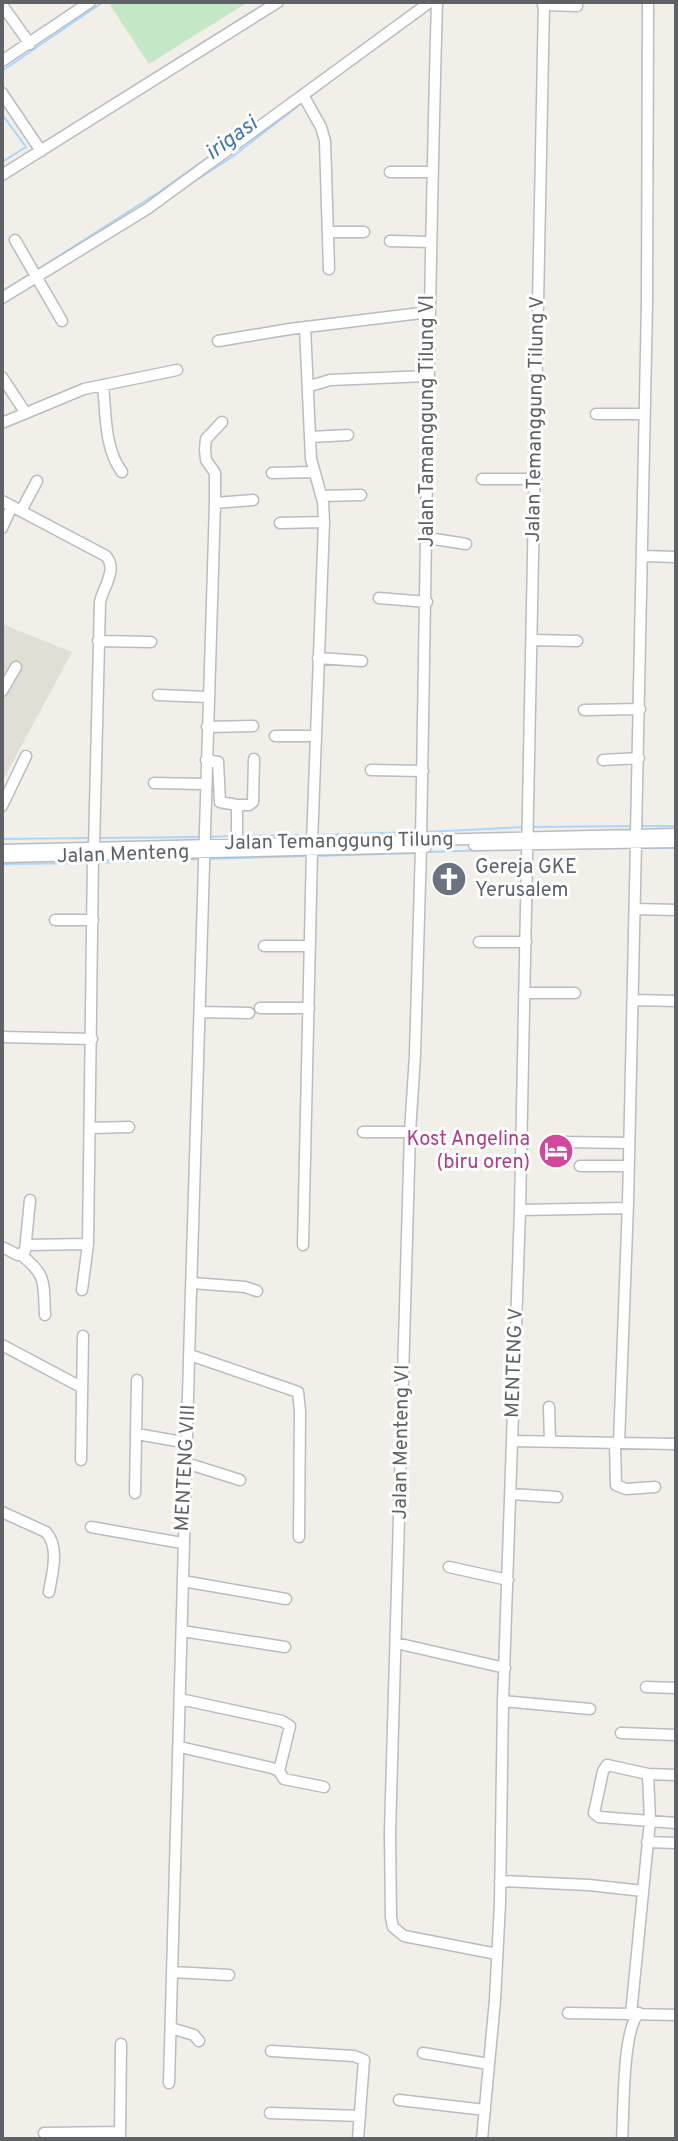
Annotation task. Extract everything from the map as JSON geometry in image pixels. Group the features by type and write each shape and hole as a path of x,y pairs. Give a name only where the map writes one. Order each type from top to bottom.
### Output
{"street":[{"path":"2,175 278,2"},
{"path":"2,298 147,209 430,2"},
{"name":"Jalan Tamanggung Tilung VI","path":"421,843 428,538 427,376 437,2"},
{"path":"648,2 639,758 628,1208 616,1485 626,1489 655,1487"},
{"path":"2,61 84,4"},
{"path":"544,4 577,6"},
{"name":"Jalan Temanggung Tilung V","path":"528,840 544,4"},
{"path":"2,5 30,44"},
{"path":"2,93 41,151"},
{"path":"303,95 321,127 325,141 329,269"},
{"path":"390,172 432,172"},
{"path":"328,232 364,232"},
{"path":"15,240 62,321"},
{"path":"390,241 430,242"},
{"path":"218,341 429,312"},
{"path":"303,1245 315,736 324,522 314,472 305,327"},
{"path":"2,423 67,394 177,370"},
{"path":"310,386 330,380 427,376"},
{"path":"2,377 25,412"},
{"path":"103,385 109,439 116,464 122,472"},
{"path":"596,414 645,414"},
{"name":"MENTENG VIII","path":"169,2083 180,1747 182,1543 188,1443 215,503 215,473 206,460 205,443 222,422"},
{"path":"311,437 348,435"},
{"path":"272,473 314,472"},
{"path":"482,479 536,479"},
{"path":"2,528 12,506 37,481"},
{"path":"321,496 361,495"},
{"path":"215,503 253,500"},
{"path":"12,506 110,560 111,571 100,602 98,641 91,1128 88,1244 82,1290"},
{"path":"280,523 324,522"},
{"path":"428,538 466,544"},
{"path":"643,556 676,557"},
{"path":"379,598 427,602"},
{"path":"532,640 577,641"},
{"path":"98,641 151,642"},
{"path":"318,658 362,661"},
{"path":"2,691 16,667"},
{"path":"158,695 208,697"},
{"path":"584,710 640,709"},
{"path":"207,727 253,726"},
{"path":"275,736 315,736"},
{"path":"2,806 26,756"},
{"path":"603,760 639,758"},
{"path":"206,760 218,762 220,802 249,805 253,802 254,759"},
{"path":"371,770 423,771"},
{"path":"154,783 205,784"},
{"path":"237,805 237,844"},
{"name":"Jalan Temanggung Tilung","path":"2,850 94,852 203,849 237,844 312,847 636,839 676,834"},
{"path":"636,839 676,842"},
{"name":"MENTENG V","path":"482,2139 500,1881 528,840"},
{"name":"Jalan Menteng VI","path":"421,843 390,1833 392,1923 399,1933 410,1938 497,1954"},
{"name":"Jalan Menteng","path":"203,849 312,847"},
{"name":"Jalan Menteng","path":"2,857 94,852"},
{"path":"635,909 676,910"},
{"path":"55,920 93,920"},
{"path":"479,942 526,942"},
{"path":"264,946 310,946"},
{"path":"524,993 575,993"},
{"path":"633,1000 676,1001"},
{"path":"200,1012 309,1008"},
{"path":"2,1037 92,1039"},
{"path":"91,1128 129,1127"},
{"path":"363,1132 410,1132"},
{"path":"563,1142 629,1143"},
{"path":"580,1166 628,1166"},
{"path":"30,1200 23,1250 39,1269 43,1281 45,1315"},
{"path":"520,1210 628,1208"},
{"path":"2,1247 23,1250 88,1244"},
{"path":"192,1283 245,1287 257,1291"},
{"path":"81,1460 83,1336"},
{"path":"2,1345 81,1387"},
{"path":"190,1355 298,1392 299,1537"},
{"path":"135,1493 137,1380"},
{"path":"549,1407 550,1442"},
{"path":"137,1434 188,1443"},
{"path":"513,1441 676,1444"},
{"path":"186,1463 240,1480"},
{"path":"511,1494 557,1497"},
{"path":"2,1512 46,1532 52,1538 54,1556 49,1592"},
{"path":"91,1527 182,1543"},
{"path":"449,1567 508,1580"},
{"path":"183,1581 286,1599"},
{"path":"182,1631 285,1647"},
{"path":"396,1643 505,1668"},
{"path":"646,1687 676,1688"},
{"path":"180,1699 282,1721 290,1726 279,1771"},
{"path":"503,1701 590,1709"},
{"path":"621,1733 676,1735"},
{"path":"180,1747 279,1771 284,1779 324,1787"},
{"path":"676,1775 648,1774 607,1765 594,1813 599,1817 676,1823"},
{"path":"622,2139 650,1821 648,1774"},
{"path":"647,1842 676,1843"},
{"path":"500,1881 643,1891"},
{"path":"172,1972 229,1975"},
{"path":"568,2013 676,2015"},
{"path":"171,2028 194,2035 199,2041"},
{"path":"44,2133 120,2136 121,2044"},
{"path":"271,2051 354,2056 364,2060 358,2139"},
{"path":"423,2053 489,2064"},
{"path":"399,2100 485,2110"},
{"path":"270,2113 360,2116"}],"shaded area":[{"path":"2,624 72,652 2,782"}],"green space":[{"path":"112,2 248,2 149,64 110,5"}],"waterway":[{"path":"2,71 103,2"},
{"name":"irigasi","path":"310,97 336,77"},
{"name":"irigasi","path":"184,188 232,157 302,103"},
{"path":"2,114 26,147 2,162"},
{"name":"irigasi","path":"37,270 159,192 244,132"},
{"name":"irigasi","path":"43,279 78,257"},
{"path":"2,291 32,273"},
{"path":"2,304 35,284"},
{"path":"531,827 633,826"},
{"path":"639,826 676,826"},
{"path":"427,832 525,827"},
{"path":"315,835 417,832"},
{"path":"243,836 309,835"},
{"path":"207,837 233,836"},
{"path":"99,838 201,837"},
{"path":"2,839 89,838"},
{"path":"531,849 633,848"},
{"path":"639,848 676,848"},
{"path":"427,852 525,849"},
{"path":"315,856 417,853"},
{"path":"207,859 309,856"},
{"path":"95,863 201,859"},
{"path":"2,864 89,863"}],"place":[{"name":"Gereja GKE Yerusalem","path":"449,879"},
{"name":"Kost Angelina (biru oren)","path":"556,1151"}]}
